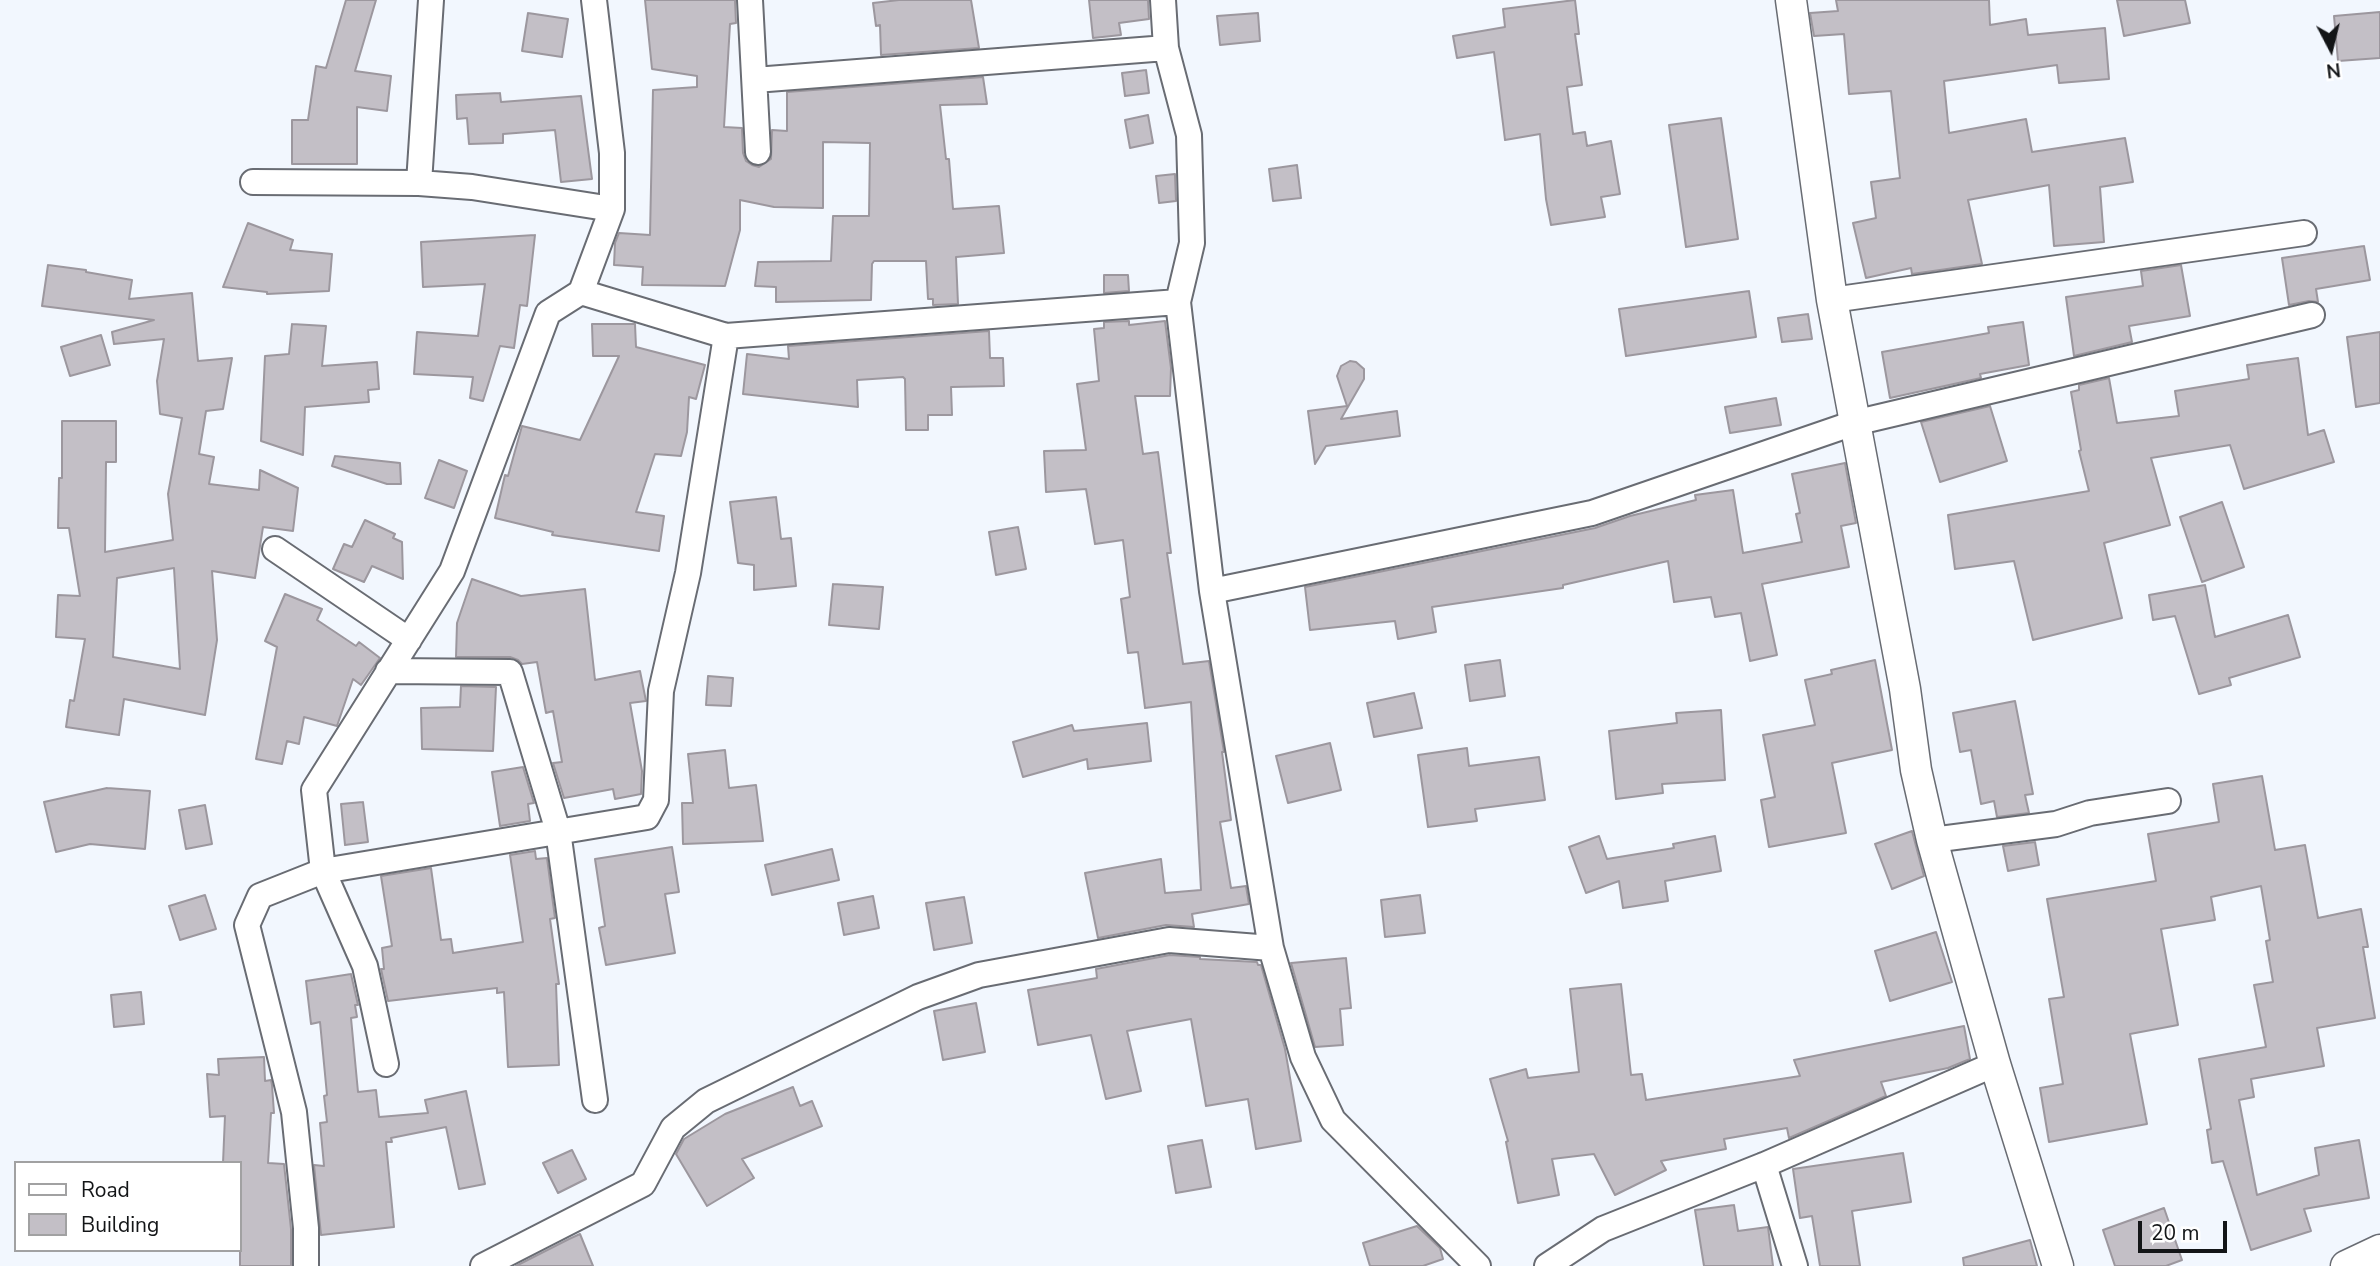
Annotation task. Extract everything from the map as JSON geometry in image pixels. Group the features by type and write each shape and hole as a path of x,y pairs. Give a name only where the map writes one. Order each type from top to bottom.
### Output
{"street":[{"path":"419,183 431,0"},
{"path":"386,1063 365,966 323,872 314,790 452,571 548,313 582,292 612,209 612,153 594,0"},
{"path":"750,0 758,152"},
{"path":"1163,0 1166,48 1189,135 1192,243 1178,302 1212,591 1271,948 1303,1057 1333,1120 1478,1266"},
{"path":"1791,0 1832,300 1905,689 1916,770 1932,840 1995,1064 2058,1266"},
{"path":"755,80 1166,48"},
{"path":"253,182 419,183 472,187 612,209"},
{"path":"1832,300 2304,233"},
{"path":"582,292 726,336 1178,302"},
{"path":"1212,591 1592,513 1854,423 2312,315"},
{"path":"306,1266 306,1228 295,1112 247,925 260,896 323,872 647,817 656,800 661,691 688,573 726,336"},
{"path":"275,549 409,640"},
{"path":"388,671 510,672 558,831 595,1100"},
{"path":"1932,840 2056,824 2090,813 2168,801"},
{"path":"483,1266 642,1184 673,1128 706,1101 918,997 979,975 1169,940 1271,948"},
{"path":"1547,1266 1603,1229 1764,1165 1995,1064"},
{"path":"1764,1165 1795,1266"},
{"path":"2346,1266 2380,1250"}],"building":[{"path":"346,0 376,0 355,71 391,76 387,111 357,107 357,164 292,164 292,120 308,120 316,66 326,68"},
{"path":"645,0 735,0 736,23 730,24 724,127 742,128 746,161 759,167 771,159 772,130 787,131 787,92 983,77 987,104 940,105 946,159 949,159 953,209 999,206 1004,253 956,257 958,304 933,305 933,299 928,299 926,261 874,261 871,300 776,302 776,287 755,286 758,262 831,261 833,216 869,216 870,143 823,142 823,208 774,207 740,200 740,230 725,286 642,285 643,267 614,265 615,243 619,233 650,235 653,90 697,87 697,76 652,69"},
{"path":"899,0 971,0 979,48 881,55 880,25 876,26 873,3"},
{"path":"1089,0 1148,0 1149,19 1119,23 1121,35 1093,38"},
{"path":"1575,0 1579,34 1575,34 1582,85 1567,87 1573,134 1585,132 1587,146 1611,141 1620,194 1601,197 1605,217 1551,225 1540,134 1505,140 1494,52 1457,58 1453,36 1505,27 1503,9"},
{"path":"1836,0 1989,0 1990,25 2026,19 2028,35 2105,28 2109,79 2059,83 2057,65 1944,81 1949,133 2026,119 2032,152 2125,138 2133,182 2100,187 2104,242 2054,246 2049,185 1968,200 1982,264 1912,274 1911,268 1866,278 1853,223 1876,218 1871,182 1900,178 1891,91 1849,94 1844,34 1814,36 1810,13 1838,11"},
{"path":"2117,0 2185,0 2190,23 2124,36"},
{"path":"2380,12 2380,58 2338,61 2334,16"},
{"path":"528,13 568,19 562,57 522,51"},
{"path":"1258,13 1260,41 1220,45 1217,16"},
{"path":"1146,70 1149,93 1125,96 1122,73"},
{"path":"500,93 501,102 581,96 592,179 561,182 555,130 503,134 503,143 469,144 467,118 457,119 456,95"},
{"path":"1148,115 1153,143 1130,148 1125,120"},
{"path":"1721,118 1738,239 1686,247 1669,125"},
{"path":"1297,165 1301,198 1273,201 1269,169"},
{"path":"1175,174 1176,201 1159,203 1156,176"},
{"path":"248,223 293,240 290,250 332,254 329,291 267,294 223,287"},
{"path":"535,235 527,306 520,305 514,348 500,346 483,401 470,398 473,377 414,374 417,332 478,336 485,284 423,287 421,242"},
{"path":"2364,246 2370,280 2316,289 2318,302 2289,305 2282,258"},
{"path":"48,265 132,280 129,299 192,293 198,361 232,358 223,409 206,411 199,454 214,457 209,484 259,490 260,470 298,488 293,531 263,527 255,578 212,571 217,640 205,715 124,699 119,735 66,727 70,700 74,701 85,639 56,637 58,595 80,596 69,528 58,528 59,478 62,478 62,421 116,421 116,462 106,462 105,552 173,540 168,494 182,418 160,414 157,381 164,339 114,344 112,332 154,320 42,306","holes":["174,568 180,669 113,657 117,578"]},
{"path":"2181,265 2190,316 2129,326 2132,342 2074,356 2066,297 2143,286 2141,271"},
{"path":"1104,275 1128,275 1129,291 1104,293"},
{"path":"1749,291 1756,337 1626,356 1619,309"},
{"path":"1808,314 1812,339 1782,342 1778,318"},
{"path":"1129,321 1129,325 1165,321 1171,368 1170,396 1135,396 1143,454 1158,452 1171,553 1167,553 1183,664 1209,661 1224,752 1231,820 1220,822 1231,888 1246,886 1249,904 1192,914 1194,927 1166,925 1098,938 1085,873 1161,859 1165,893 1201,890 1191,702 1145,708 1138,652 1128,653 1121,599 1130,597 1123,540 1095,544 1086,489 1046,492 1044,451 1086,450 1077,384 1099,381 1094,329 1104,328 1104,322"},
{"path":"2023,322 2029,365 1980,374 1981,378 1890,398 1882,352 1989,333 1988,327"},
{"path":"292,324 326,326 322,366 377,362 379,389 368,390 369,402 305,407 303,455 261,441 265,356 289,354"},
{"path":"592,324 635,324 636,347 705,365 696,399 689,397 687,432 681,456 655,454 636,512 664,516 659,551 552,535 553,532 495,518 505,475 508,476 522,426 580,440 619,356 593,356"},
{"path":"989,331 990,358 1003,358 1004,386 951,387 952,415 928,415 928,430 906,430 903,377 857,380 858,407 743,394 747,354 789,359 788,346"},
{"path":"2380,332 2380,403 2356,407 2347,337"},
{"path":"101,335 110,365 70,376 61,347"},
{"path":"2298,358 2308,435 2324,430 2334,462 2244,489 2230,445 2151,458 2170,525 2104,543 2122,618 2033,640 2014,561 1955,569 1948,515 2089,491 2079,451 2081,450 2071,392 2079,390 2079,385 2109,378 2117,423 2179,416 2175,391 2249,379 2247,365"},
{"path":"1350,361 1356,362 1364,369 1364,379 1341,419 1397,411 1400,436 1326,446 1315,464 1308,411 1347,406 1337,376 1341,366"},
{"path":"1776,398 1781,425 1730,433 1725,407"},
{"path":"1990,406 2007,461 1940,482 1921,422"},
{"path":"335,456 400,463 401,484 387,484 332,466"},
{"path":"439,460 467,471 454,508 425,498"},
{"path":"1845,463 1856,523 1841,526 1849,567 1762,584 1777,655 1750,661 1741,613 1715,617 1711,597 1674,602 1668,561 1563,585 1563,588 1432,607 1436,632 1398,639 1395,621 1310,630 1305,587 1595,528 1630,516 1696,500 1695,495 1733,490 1743,553 1802,542 1796,514 1800,513 1792,474"},
{"path":"776,497 781,539 791,538 796,586 754,590 754,565 738,563 730,502"},
{"path":"2222,502 2244,567 2202,582 2180,517"},
{"path":"365,520 395,534 393,538 402,542 403,579 372,566 364,582 333,569 344,544 352,547"},
{"path":"1018,527 1026,569 996,575 989,532"},
{"path":"472,579 521,596 585,589 595,680 640,671 646,701 630,703 642,771 641,794 615,799 613,789 564,798 553,763 562,762 553,711 546,713 537,662 522,664 510,657 456,657 457,623"},
{"path":"833,584 883,587 879,629 829,625"},
{"path":"2205,585 2215,637 2288,615 2300,657 2229,678 2231,685 2199,694 2175,616 2153,620 2149,595"},
{"path":"285,594 322,609 317,620 356,646 359,642 380,658 361,685 353,679 337,726 304,717 299,744 287,741 282,764 256,759 277,647 265,641"},
{"path":"1500,660 1505,696 1470,701 1465,665"},
{"path":"1875,660 1892,750 1832,763 1846,833 1769,847 1761,800 1775,797 1763,735 1815,725 1805,680 1832,674 1831,670"},
{"path":"708,676 733,678 731,706 706,705"},
{"path":"461,686 496,687 493,751 422,749 421,708 460,707"},
{"path":"1414,693 1422,728 1374,737 1367,703"},
{"path":"2015,701 2033,794 2025,795 2029,813 1997,817 1994,801 1981,804 1971,750 1960,752 1953,713"},
{"path":"1721,710 1725,780 1662,784 1663,793 1616,799 1609,731 1677,723 1676,713"},
{"path":"1147,723 1151,761 1088,769 1087,759 1023,777 1013,742 1072,725 1074,731"},
{"path":"1330,743 1341,790 1288,803 1276,756"},
{"path":"1467,748 1469,766 1539,757 1545,800 1475,809 1477,821 1428,827 1418,755"},
{"path":"725,750 729,788 756,785 763,841 683,844 682,803 693,803 688,754"},
{"path":"523,767 534,803 528,804 530,821 500,826 492,772"},
{"path":"2262,776 2275,850 2305,845 2318,918 2361,909 2368,947 2363,947 2375,1018 2317,1028 2324,1066 2251,1079 2254,1097 2239,1100 2257,1195 2319,1175 2315,1148 2359,1140 2369,1198 2304,1209 2311,1231 2251,1250 2223,1161 2212,1163 2207,1130 2211,1129 2199,1059 2266,1047 2254,985 2273,982 2266,941 2270,940 2261,886 2211,897 2215,920 2161,929 2178,1025 2130,1034 2147,1124 2049,1142 2040,1088 2063,1084 2049,999 2064,997 2047,899 2156,881 2148,834 2219,822 2213,784"},
{"path":"107,788 150,791 145,849 90,844 56,852 44,802"},
{"path":"363,802 368,842 345,845 341,804"},
{"path":"205,805 212,844 186,849 179,810"},
{"path":"1912,831 1924,876 1892,889 1875,844"},
{"path":"1599,836 1607,859 1674,848 1673,844 1715,836 1721,871 1665,881 1668,901 1623,908 1619,881 1586,893 1569,847"},
{"path":"2035,842 2039,865 2008,871 2003,846"},
{"path":"672,847 679,892 665,894 675,953 606,965 599,928 605,926 595,859"},
{"path":"832,849 839,880 772,895 765,865"},
{"path":"535,851 536,859 547,858 555,918 550,919 559,984 556,984 559,1065 508,1067 504,992 497,993 497,988 388,1001 381,969 384,969 382,948 392,946 381,876 431,868 441,940 451,939 453,953 523,942 510,855"},
{"path":"205,895 216,929 180,940 169,906"},
{"path":"1420,895 1425,933 1385,937 1381,900"},
{"path":"873,896 879,928 844,935 838,903"},
{"path":"964,897 972,943 934,950 926,903"},
{"path":"1936,932 1952,982 1890,1001 1875,951"},
{"path":"1170,955 1257,962 1261,965 1285,1049 1301,1141 1256,1149 1248,1099 1206,1106 1191,1019 1127,1031 1141,1091 1106,1099 1091,1035 1038,1045 1028,990 1097,978 1096,969"},
{"path":"1346,958 1351,1008 1340,1009 1343,1045 1315,1047 1291,963"},
{"path":"351,974 358,1005 355,1005 357,1017 351,1018 358,1092 376,1090 379,1117 428,1113 425,1100 466,1091 485,1184 459,1189 446,1127 391,1138 392,1142 386,1142 394,1227 321,1235 314,1165 324,1166 320,1123 327,1122 324,1096 327,1095 320,1022 311,1024 306,981"},
{"path":"1621,984 1631,1075 1642,1074 1646,1100 1800,1076 1794,1060 1964,1026 1970,1059 1948,1068 1881,1082 1886,1096 1789,1138 1787,1128 1724,1139 1726,1149 1661,1161 1666,1170 1615,1195 1594,1154 1552,1159 1559,1195 1518,1203 1506,1142 1508,1141 1490,1079 1526,1069 1528,1078 1579,1072 1570,989"},
{"path":"141,992 144,1024 114,1027 111,995"},
{"path":"976,1003 985,1052 943,1060 934,1011"},
{"path":"264,1057 265,1081 271,1080 274,1113 271,1113 268,1163 284,1164 291,1229 291,1266 240,1266 242,1161 223,1161 225,1116 210,1117 207,1074 219,1075 218,1059"},
{"path":"793,1087 800,1106 812,1101 822,1126 742,1159 754,1178 707,1206 676,1154 684,1139 725,1114"},
{"path":"1202,1140 1211,1187 1176,1193 1168,1146"},
{"path":"572,1150 586,1179 558,1193 543,1163"},
{"path":"1903,1153 1911,1202 1852,1211 1860,1266 1820,1266 1812,1216 1800,1218 1793,1169"},
{"path":"1734,1205 1738,1231 1768,1227 1773,1266 1704,1266 1695,1210"},
{"path":"2164,1208 2182,1260 2166,1266 2115,1266 2103,1230"},
{"path":"1417,1226 1440,1248 1443,1259 1423,1266 1370,1266 1363,1243"},
{"path":"580,1234 593,1266 516,1266 569,1239"},
{"path":"2030,1240 2037,1266 1964,1266 1963,1258"}]}
